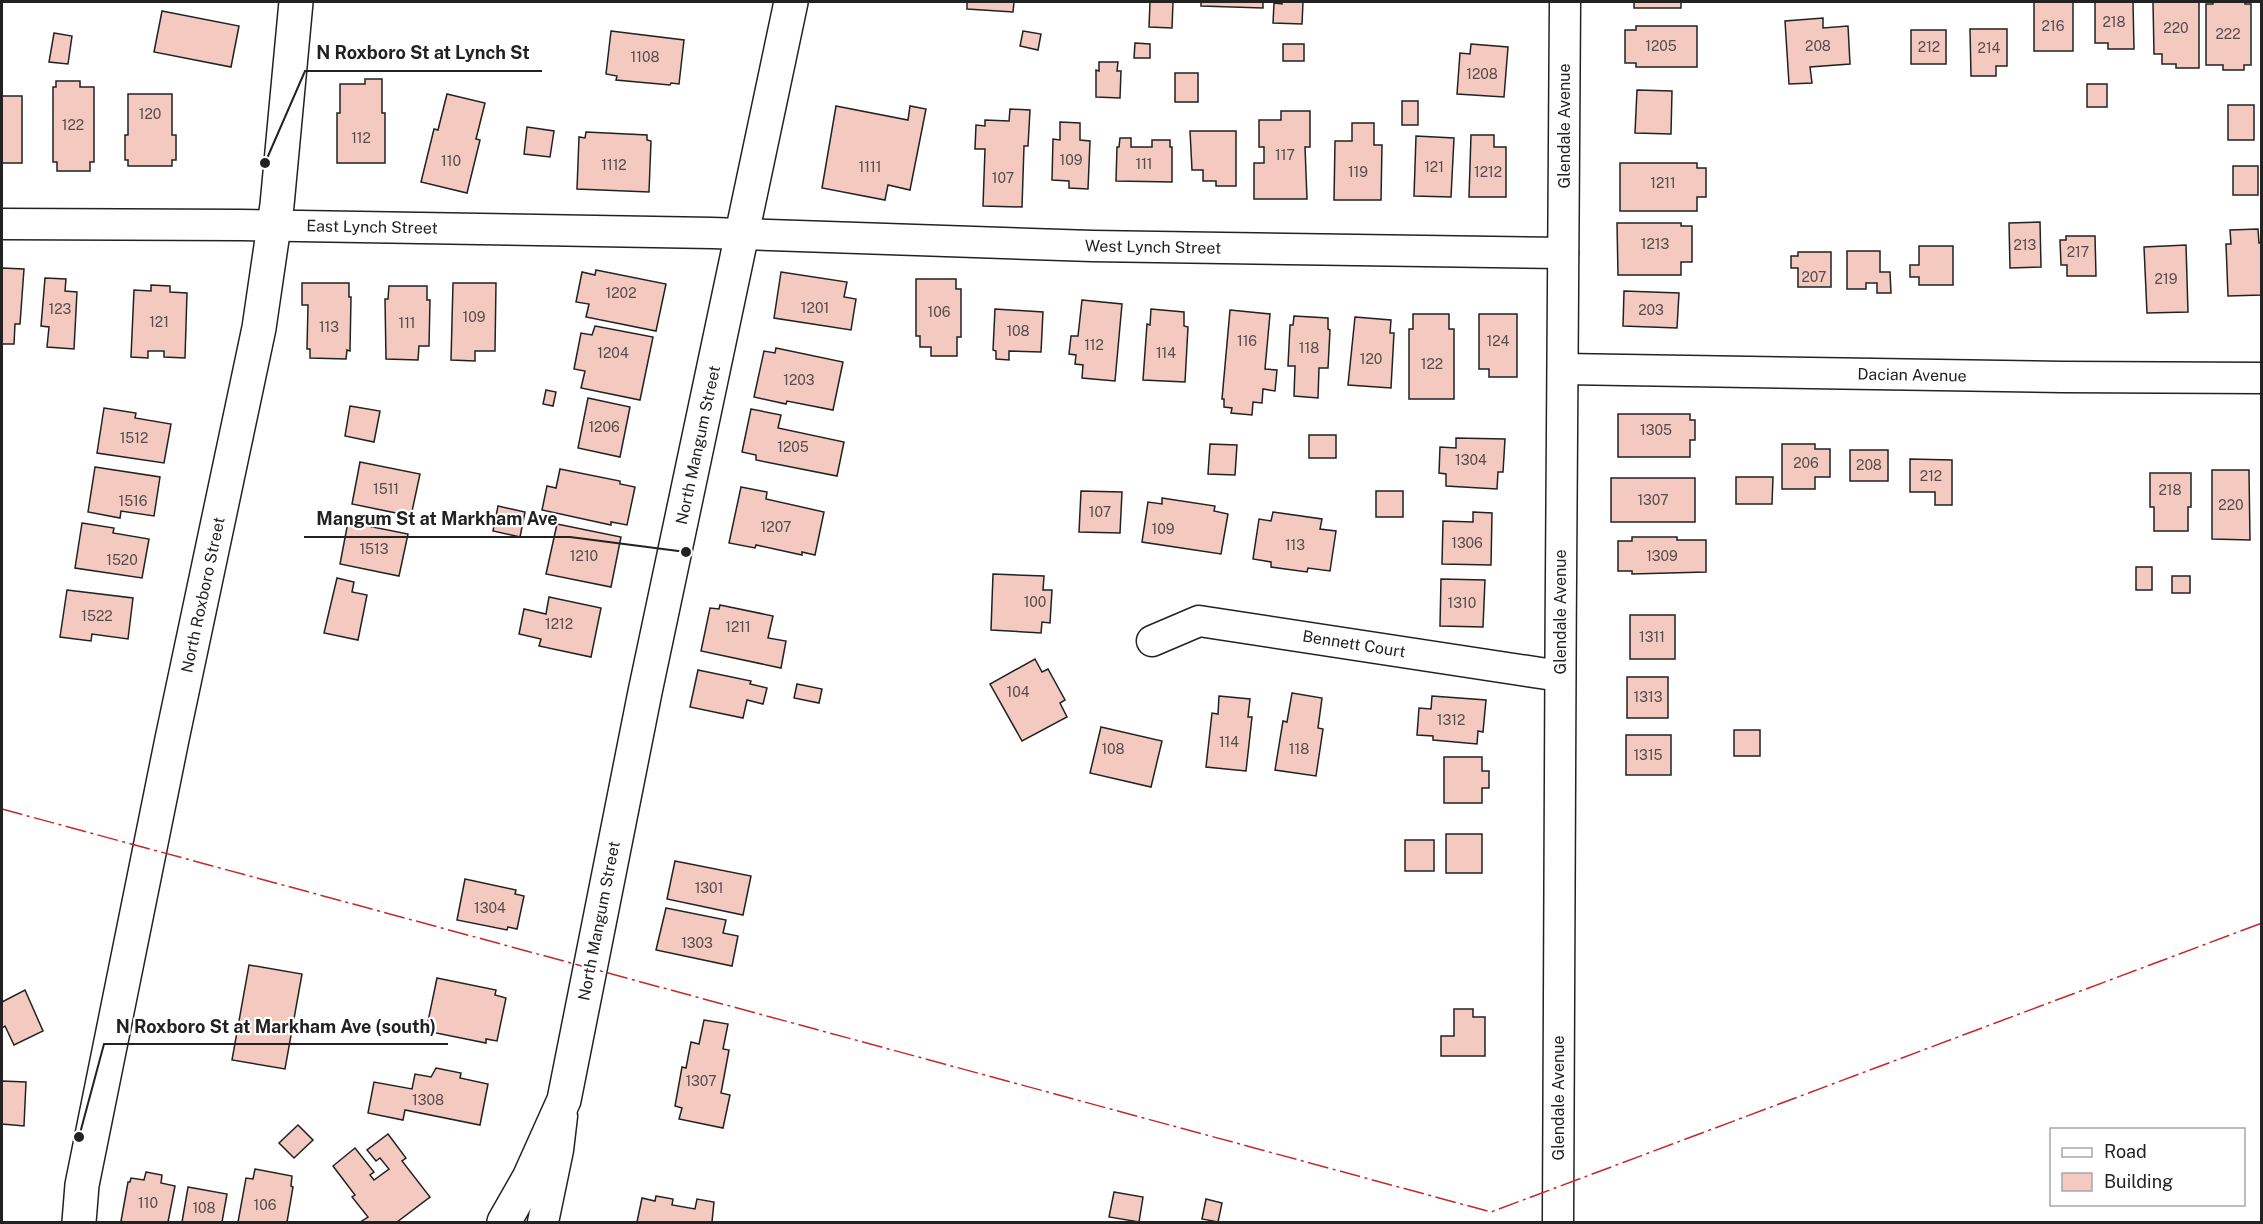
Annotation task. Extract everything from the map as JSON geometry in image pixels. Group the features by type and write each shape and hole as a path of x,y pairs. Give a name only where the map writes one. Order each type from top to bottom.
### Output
{"main road":[{"name":"North Roxboro Street","path":"79,1222 82,1185 172,739 259,328 274,226 296,2"},
{"name":"North Mangum Street","path":"504,1222 529,1178 564,1100 645,692 791,2"},
{"name":"North Roxboro Street","path":"69,1222 82,1185"}],"street":[{"name":"Glendale Avenue","path":"1558,1222 1560,537 1565,2"},
{"name":"East Lynch Street","path":"2,224 274,226 743,235"},
{"name":"West Lynch Street","path":"743,235 964,240 1092,246 1563,253"},
{"name":"Dacian Avenue","path":"1563,369 2038,377 2262,378"},
{"name":"Bennett Court","path":"1152,641 1200,621 1560,676"},
{"name":"North Mangum Street","path":"543,1222 558,1150 564,1100"}],"building":[{"path":"967,2 1014,2 1013,12 967,9"},
{"path":"1150,2 1173,2 1172,28 1149,27"},
{"path":"1201,2 1263,2 1263,8 1201,6"},
{"path":"1282,2 1303,2 1302,24 1273,23 1274,3 1282,4"},
{"path":"1634,2 1681,2 1681,8 1634,8"},
{"path":"2034,2 2073,2 2073,51 2034,51"},
{"path":"2095,2 2133,2 2134,49 2108,49 2108,43 2095,43"},
{"path":"2153,2 2199,2 2199,68 2176,68 2176,64 2162,64 2162,54 2154,54"},
{"path":"2213,2 2251,4 2251,65 2244,65 2244,70 2223,70 2223,65 2206,65 2206,4 2213,4"},
{"path":"162,11 239,26 231,67 154,52"},
{"path":"1823,18 1823,28 1848,26 1850,64 1810,67 1812,83 1789,84 1785,21"},
{"path":"1636,26 1697,26 1697,67 1636,67 1636,63 1625,63 1625,30 1636,30"},
{"path":"1970,29 2007,29 2007,66 1996,66 1996,76 1971,76"},
{"path":"1911,30 1946,30 1946,64 1911,64"},
{"path":"611,31 684,40 679,84 616,80 617,76 606,74"},
{"path":"1023,31 1041,34 1038,50 1020,46"},
{"path":"54,33 72,36 68,64 49,62"},
{"path":"1135,43 1150,44 1150,58 1134,58"},
{"path":"1283,44 1304,44 1304,61 1283,61"},
{"path":"1471,44 1508,47 1504,97 1457,94 1460,53 1470,54"},
{"path":"1099,62 1118,62 1117,71 1121,71 1120,98 1096,97 1096,70 1099,71"},
{"path":"1175,73 1198,73 1198,102 1175,102"},
{"path":"365,79 382,79 385,163 337,163 337,113 340,113 340,84 365,84"},
{"path":"56,81 80,81 80,87 94,87 94,162 90,162 90,171 57,171 57,162 53,162 53,87 56,87"},
{"path":"2087,84 2107,84 2107,107 2087,107"},
{"path":"1637,90 1672,91 1671,134 1635,133"},
{"path":"128,94 172,94 172,135 176,135 176,160 172,160 172,166 128,166 128,160 125,160 125,135 128,135"},
{"path":"447,94 485,103 476,139 480,140 467,193 421,182 434,129 438,130"},
{"path":"2,96 22,96 22,163 2,163"},
{"path":"1402,101 1418,101 1418,125 1402,125"},
{"path":"2228,105 2254,105 2254,140 2228,140"},
{"path":"836,106 908,120 910,106 926,109 910,190 888,185 885,200 822,188"},
{"path":"1010,109 1030,110 1028,146 1024,146 1022,207 983,206 985,149 975,149 976,125 985,126 985,120 1009,121"},
{"path":"1281,111 1310,111 1310,147 1305,147 1307,199 1254,199 1254,163 1264,163 1264,147 1259,147 1259,120 1281,120"},
{"path":"1060,122 1080,123 1080,140 1090,141 1088,189 1069,188 1069,181 1052,180 1053,139 1060,140"},
{"path":"1352,123 1374,123 1374,145 1382,145 1381,200 1334,200 1335,141 1352,141"},
{"path":"527,127 554,131 550,157 524,154"},
{"path":"1190,131 1236,131 1236,186 1216,186 1216,181 1203,181 1203,170 1192,170"},
{"path":"586,132 647,135 647,140 651,141 649,192 577,189 579,137 585,138"},
{"path":"1471,135 1494,135 1494,147 1506,147 1506,197 1469,197"},
{"path":"1416,136 1454,138 1451,197 1414,196"},
{"path":"1120,138 1131,138 1131,147 1152,147 1152,140 1170,140 1172,182 1116,181 1117,147 1119,147"},
{"path":"1620,163 1697,163 1697,168 1706,168 1706,197 1697,197 1697,211 1620,211"},
{"path":"2233,166 2258,166 2258,195 2233,195"},
{"path":"2040,222 2041,267 2010,268 2009,223"},
{"path":"1617,223 1681,223 1681,226 1692,226 1692,262 1681,262 1681,275 1618,275"},
{"path":"2258,229 2259,243 2262,242 2262,295 2228,296 2226,244 2231,244 2230,230"},
{"path":"2066,236 2095,236 2096,276 2067,276 2067,265 2061,265 2060,240 2066,240"},
{"path":"2186,245 2188,312 2147,313 2144,247"},
{"path":"1919,246 1953,246 1953,285 1919,285 1919,277 1910,277 1910,265 1919,265"},
{"path":"1847,251 1880,251 1880,272 1890,272 1891,293 1877,293 1877,283 1866,283 1866,289 1847,289"},
{"path":"1798,252 1831,252 1831,287 1798,287 1798,268 1791,268 1791,256 1798,256"},
{"path":"2,268 24,269 20,324 15,324 14,344 2,344"},
{"path":"596,270 666,284 656,331 586,317 589,304 576,302 582,272 595,275"},
{"path":"781,272 847,282 844,297 856,299 851,330 774,318"},
{"path":"45,278 66,279 65,291 77,292 74,349 47,347 49,327 41,326"},
{"path":"916,279 956,279 956,289 961,289 961,337 957,337 957,356 931,356 931,347 920,347 920,336 916,336"},
{"path":"302,283 349,283 350,351 347,350 346,359 310,358 310,349 307,349 308,305 302,305"},
{"path":"453,283 496,283 495,351 475,351 475,361 451,360"},
{"path":"151,285 170,286 170,292 187,293 185,358 164,357 164,351 148,351 148,358 131,357 134,290 151,291"},
{"path":"389,286 427,286 427,300 430,300 429,346 419,346 418,360 386,359 385,299 388,299"},
{"path":"1624,291 1679,293 1677,328 1623,326"},
{"path":"1082,300 1122,304 1115,381 1082,378 1083,365 1075,364 1076,355 1069,354 1071,336 1078,336"},
{"path":"995,309 1043,312 1041,352 1009,351 1009,360 996,359 996,351 993,350"},
{"path":"1151,309 1184,312 1184,326 1188,327 1185,382 1143,380 1147,324 1150,325"},
{"path":"1230,310 1270,314 1265,369 1277,370 1275,391 1263,389 1262,403 1253,402 1252,415 1231,413 1232,408 1224,407 1224,399 1222,399"},
{"path":"1413,314 1449,314 1449,329 1454,329 1454,399 1409,399 1409,329 1413,329"},
{"path":"1479,314 1517,314 1517,377 1489,377 1489,369 1479,369"},
{"path":"1294,316 1328,318 1328,329 1330,330 1328,368 1319,368 1318,398 1294,396 1295,366 1288,366 1290,325 1293,325"},
{"path":"1355,317 1391,320 1390,333 1394,333 1391,388 1348,385"},
{"path":"595,326 653,337 640,400 581,388 585,371 574,369 581,333 592,335"},
{"path":"776,348 843,362 833,410 754,397 764,351 775,353"},
{"path":"546,390 556,392 553,406 543,404"},
{"path":"588,398 630,407 620,457 578,448"},
{"path":"350,406 380,411 374,442 345,436"},
{"path":"104,408 136,413 135,418 171,424 164,463 97,453"},
{"path":"751,409 781,415 778,428 844,442 837,476 756,460 756,455 742,452"},
{"path":"1618,414 1690,414 1690,420 1695,420 1695,440 1690,440 1690,457 1618,457"},
{"path":"1309,435 1336,435 1336,458 1309,458"},
{"path":"1456,438 1505,439 1503,472 1498,472 1497,489 1446,486 1446,474 1439,473 1440,447 1456,448"},
{"path":"1210,444 1237,445 1235,475 1208,474"},
{"path":"1782,444 1815,444 1815,449 1830,449 1830,477 1815,477 1815,489 1782,489"},
{"path":"1850,450 1888,450 1888,481 1850,481"},
{"path":"1910,459 1952,460 1952,505 1935,505 1935,492 1910,492"},
{"path":"360,462 420,474 411,516 352,504"},
{"path":"95,467 160,477 154,516 121,511 120,518 88,512"},
{"path":"560,469 620,481 620,484 635,487 627,525 611,522 611,525 542,510 547,486 556,488"},
{"path":"2212,470 2249,470 2250,540 2212,539"},
{"path":"2150,473 2191,473 2188,531 2154,531 2154,507 2150,507"},
{"path":"1736,477 1773,477 1772,504 1736,504"},
{"path":"1611,478 1695,478 1695,522 1611,522"},
{"path":"741,487 767,492 766,499 824,512 815,555 729,543"},
{"path":"1081,491 1122,492 1120,533 1079,532"},
{"path":"1376,491 1403,491 1403,517 1376,517"},
{"path":"1162,498 1215,506 1214,511 1228,514 1221,554 1142,542 1148,502 1162,504"},
{"path":"498,506 525,512 520,537 493,531"},
{"path":"1273,512 1322,519 1320,529 1336,531 1330,571 1308,568 1307,572 1271,567 1271,562 1253,559 1259,519 1271,521"},
{"path":"1473,512 1492,513 1491,565 1442,564 1443,521 1473,522"},
{"path":"348,522 408,534 399,576 340,564"},
{"path":"82,523 114,528 113,533 149,539 142,578 75,568"},
{"path":"557,524 621,537 611,587 546,574"},
{"path":"1632,537 1677,537 1677,540 1706,540 1706,572 1632,574 1632,571 1618,571 1618,541 1632,541"},
{"path":"2136,567 2152,567 2152,590 2136,590"},
{"path":"993,574 1044,576 1043,590 1052,590 1050,623 1042,622 1041,633 991,630"},
{"path":"2172,576 2190,576 2190,593 2172,593"},
{"path":"337,578 354,582 352,592 367,595 358,640 324,633"},
{"path":"1441,579 1485,580 1483,627 1440,626"},
{"path":"67,590 133,598 128,639 92,634 91,641 60,637"},
{"path":"549,597 601,608 591,657 539,646 541,639 519,634 524,609 546,614"},
{"path":"720,605 773,616 768,638 786,641 781,668 701,651 710,608 719,609"},
{"path":"1630,615 1675,615 1675,659 1630,659"},
{"path":"1035,659 1042,672 1048,669 1065,700 1060,703 1067,717 1022,741 990,684"},
{"path":"698,670 751,681 750,684 767,688 763,704 747,700 743,718 690,707"},
{"path":"1627,677 1668,677 1668,718 1627,718"},
{"path":"797,684 822,689 819,703 794,698"},
{"path":"1292,693 1322,698 1318,728 1323,729 1316,776 1275,770 1283,721 1287,722"},
{"path":"1219,696 1250,699 1248,717 1252,717 1246,771 1206,767 1212,713 1218,714"},
{"path":"1432,696 1486,700 1483,732 1478,731 1477,744 1433,740 1433,736 1417,735 1419,708 1431,709"},
{"path":"1101,727 1162,741 1151,787 1090,773"},
{"path":"1734,730 1760,730 1760,756 1734,756"},
{"path":"1626,735 1671,735 1671,775 1626,775"},
{"path":"1444,757 1482,757 1482,771 1489,771 1489,788 1482,788 1482,803 1444,803"},
{"path":"1446,834 1482,834 1482,873 1446,873"},
{"path":"1405,840 1434,840 1434,871 1405,871"},
{"path":"675,861 751,876 743,915 667,899"},
{"path":"465,879 516,890 515,894 524,896 517,929 508,927 507,930 457,920"},
{"path":"666,908 726,920 723,933 738,936 732,966 656,950"},
{"path":"249,965 302,974 285,1069 232,1060"},
{"path":"437,978 496,990 495,995 506,998 497,1041 486,1039 486,1043 426,1031"},
{"path":"25,990 43,1031 14,1045 5,1026 2,1028 2,1002"},
{"path":"1454,1009 1473,1009 1473,1017 1485,1017 1485,1056 1441,1056 1441,1036 1454,1036"},
{"path":"704,1020 728,1024 723,1049 729,1050 721,1093 730,1095 723,1128 679,1119 682,1108 675,1106 682,1067 686,1068 691,1042 699,1044"},
{"path":"436,1068 461,1073 460,1078 488,1084 480,1125 405,1110 403,1120 368,1113 374,1082 412,1089 415,1074 431,1077"},
{"path":"2,1081 26,1082 24,1126 2,1124"},
{"path":"298,1125 313,1140 294,1158 279,1143"},
{"path":"388,1134 406,1158 402,1161 430,1197 397,1222 364,1222 362,1221 368,1217 352,1197 355,1195 333,1166 355,1148 374,1172 370,1175 374,1180 389,1169 380,1158 376,1161 367,1150"},
{"path":"255,1169 292,1176 291,1186 293,1187 287,1222 238,1222 246,1178 253,1179"},
{"path":"146,1172 162,1175 161,1183 175,1186 168,1222 123,1222 121,1221 128,1182 131,1178 144,1180"},
{"path":"188,1187 227,1194 222,1222 182,1222"},
{"path":"1114,1192 1143,1197 1139,1222 1109,1217"},
{"path":"656,1196 673,1199 672,1205 695,1209 697,1199 714,1202 712,1222 637,1222 642,1198 655,1201"},
{"path":"1206,1199 1222,1203 1218,1222 1202,1219"}],"power":[{"path":"2,809 1491,1212 2262,923"}],"place":[{"name":"N Roxboro St at Lynch St","path":"265,163"},
{"name":"Mangum St at Markham Ave","path":"686,552"},
{"name":"N Roxboro St at Markham Ave (south)","path":"79,1137"}]}
